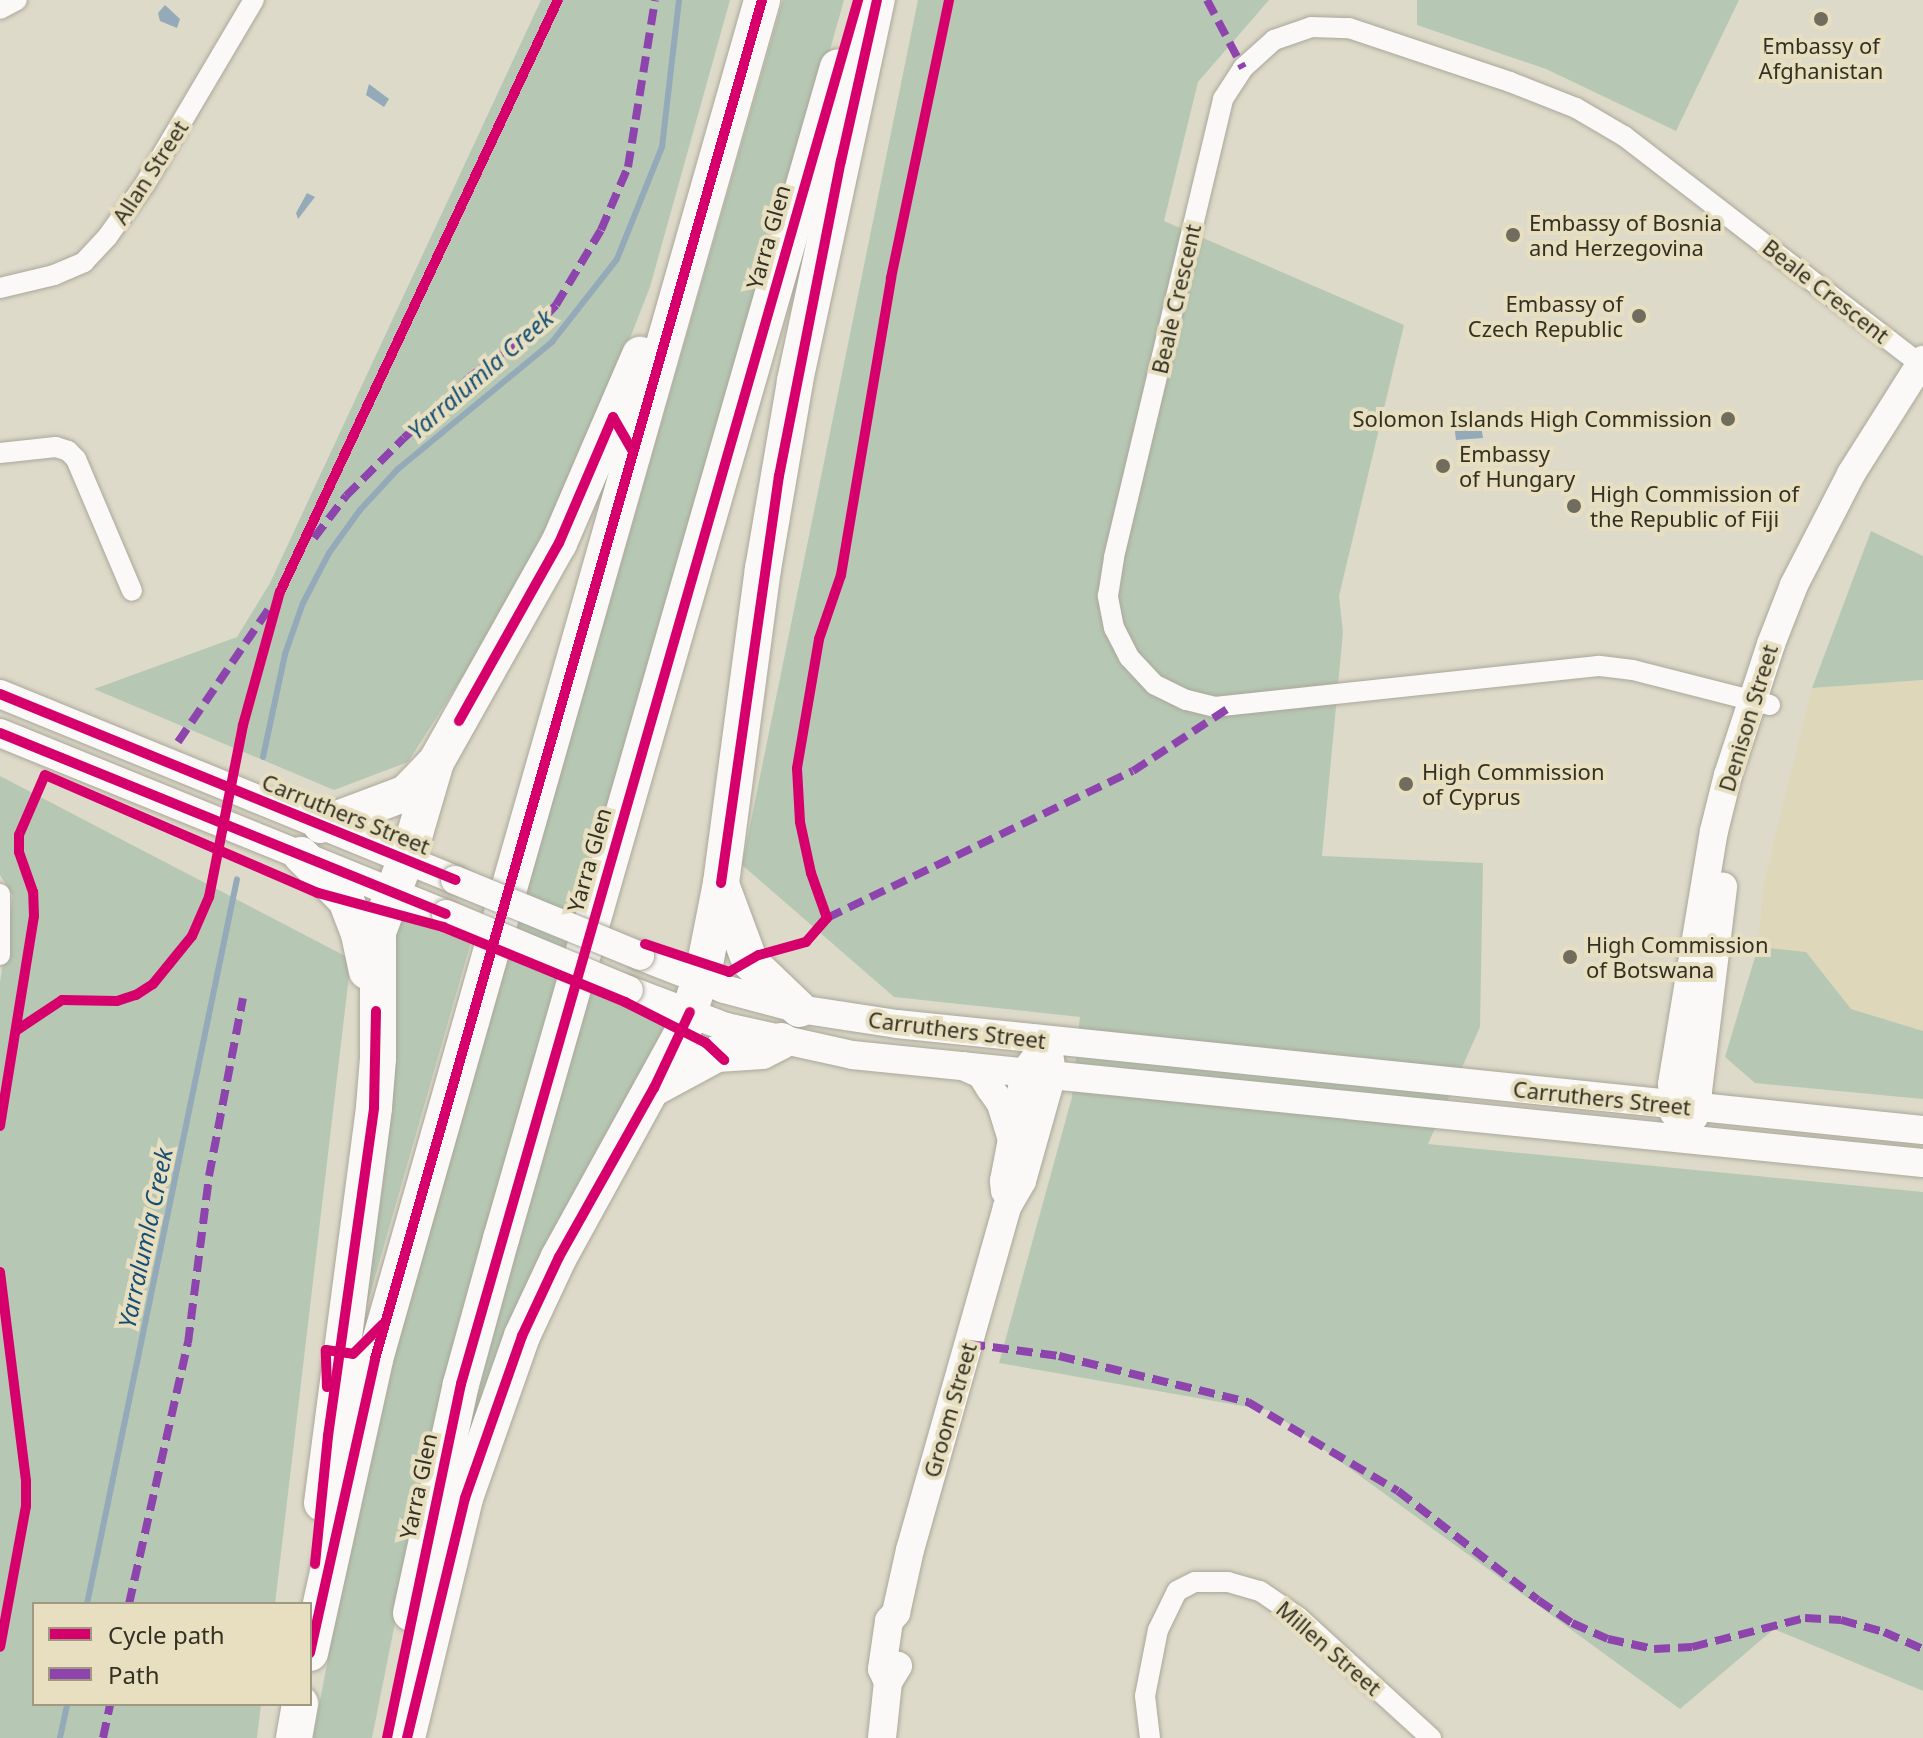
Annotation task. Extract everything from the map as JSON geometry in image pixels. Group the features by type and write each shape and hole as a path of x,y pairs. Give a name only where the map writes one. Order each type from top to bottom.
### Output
{"highway":[{"path":"312,1644 375,1359 762,0"},
{"name":"Yarra Glen","path":"387,1738 461,1384 858,0"},
{"path":"407,1738 454,1540 491,1416 522,1336 559,1257 654,1088 695,996 721,883 752,646 781,462 837,176 877,0"},
{"path":"311,1602 328,1436 374,1107 378,932 436,762 559,543 704,202"},
{"path":"321,825 406,793 436,762"},
{"path":"301,855 346,900 359,934 376,1011"},
{"path":"721,883 750,962 799,1009"},
{"path":"654,1088 717,1054 762,1051 782,1041"}],"main road":[{"name":"Denison Street","path":"1639,1134 1683,1107 1698,1091 1686,1080 1761,702 1794,585 1851,474 1922,363"},
{"name":"Denison Street","path":"1761,702 1836,542 1923,394"},
{"name":"Carruthers Street","path":"0,694 321,825 398,874 446,914 629,990 1047,1041 1923,1130"},
{"name":"Carruthers Street","path":"0,733 301,855 398,874 455,880 640,956 695,996 726,1027 782,1041 852,1055 1923,1163"},
{"name":"Groom Street","path":"882,1738 888,1682 882,1669 889,1621 896,1613 910,1550 1007,1207 1022,1181 1047,1041"},
{"path":"963,1066 981,1074 1007,1120 1012,1141"},
{"name":"Groom Street","path":"1007,1207 1004,1181 1012,1141 1039,1073"},
{"path":"1608,1099 1686,1080 1760,1114"},
{"path":"1683,1107 1720,1143"}],"street":[{"path":"0,9 17,0"},
{"name":"Allan Street","path":"0,288 54,275 84,262 108,236 145,184 254,0"},
{"name":"Beale Crescent","path":"1761,702 1633,670 1598,666 1215,707 1186,700 1155,685 1129,657 1114,628 1108,596 1114,557 1223,99 1243,68 1274,40 1311,27 1349,28 1510,82 1576,108 1624,136 1922,363"},
{"path":"0,453 56,447 68,451 76,459 132,591"},
{"path":"0,894 0,955"},
{"name":"Millen Street","path":"1150,1738 1145,1696 1149,1663 1171,1602 1177,1591 1195,1582 1228,1582 1260,1591 1298,1617 1431,1738"}],"shaded area":[{"path":"1923,680 1923,1031 1851,1009 1806,952 1758,947 1763,887 1812,688"}],"green space":[{"path":"541,0 730,0 650,287 553,535 408,762 334,790 94,689 237,637 270,583"},
{"path":"783,0 844,0 416,1518 372,1738 313,1738 333,1632 402,1325"},
{"path":"918,0 1269,0 1198,82 1164,221 1404,325 1339,596 1343,632 1322,856 1483,863 1480,1027 1428,1144 1923,1192 1923,1691 1774,1629 1680,1709 1271,1411 999,1363 1072,1097 1080,1017 894,997 742,865"},
{"path":"1417,0 1739,0 1676,131 1546,69 1417,25"},
{"path":"1871,531 1923,556 1923,680 1812,688"},
{"path":"0,776 351,959 275,1602 32,1602 32,1706 261,1706 257,1738 0,1738 0,982 13,896 0,875"},
{"path":"395,917 471,942 365,1312"},
{"path":"1758,947 1806,952 1851,1009 1923,1031 1923,1099 1755,1083 1725,1057"},
{"path":"590,991 656,1021 668,1030 462,1472 472,1407 501,1297"}],"water":[{"path":"165,5 180,19 177,28 160,21 158,13"},
{"path":"369,84 389,99 384,107 366,95"},
{"path":"307,193 315,197 298,219 296,213"},
{"path":"1454,424 1459,424 1460,428 1481,426 1483,438 1456,440"}],"waterway":[{"name":"Yarralumla Creek","path":"263,757 285,654 303,603 329,553 360,510 398,469 552,342 617,259 662,147 679,0"},
{"name":"Yarralumla Creek","path":"87,1602 237,879"},
{"name":"Yarralumla Creek","path":"60,1738 67,1706"}],"marked path":[{"path":"314,538 346,496 404,438 470,377 531,331 556,305 601,230 628,167 655,0"},
{"path":"1207,0 1243,68"},
{"path":"178,742 268,610"},
{"path":"827,918 1133,771 1232,706"},
{"path":"129,1602 188,1343 209,1176 243,998"},
{"path":"969,1344 1059,1356 1248,1402 1398,1491 1538,1600 1572,1623 1608,1639 1654,1649 1692,1647 1805,1618 1841,1620 1884,1632 1923,1649"},
{"path":"103,1738 110,1706"}],"cycle path":[{"path":"17,1030 62,1000 117,1001 136,995 153,984 192,936 209,897 243,725 280,592 558,0"},
{"path":"312,1644 375,1359 762,0"},
{"path":"387,1738 461,1384 858,0"},
{"path":"721,883 779,476 841,161 877,0"},
{"path":"645,944 729,972 759,955 806,942 827,918 811,873 800,822 797,768 819,639 841,575 891,278 949,0"},
{"path":"459,721 559,543 613,417 633,451"},
{"path":"0,694 455,880"},
{"path":"0,733 446,914"},
{"path":"0,1126 34,916 33,892 19,852 19,835 45,775 318,893 443,927 625,1002 706,1043 724,1060"},
{"path":"315,1564 328,1436 374,1107 376,1011"},
{"path":"407,1738 465,1498 522,1336 559,1257 654,1088 690,1012"},
{"path":"0,1272 26,1481 26,1506 0,1647"},
{"path":"327,1387 326,1350 353,1354 383,1324"}],"place":[{"name":"Embassy of Afghanistan","path":"1821,19"},
{"name":"Embassy of Bosnia and Herzegovina","path":"1513,235"},
{"name":"Embassy of Czech Republic","path":"1639,316"},
{"name":"Solomon Islands High Commission","path":"1728,419"},
{"name":"Embassy of Hungary","path":"1443,466"},
{"name":"High Commission of the Republic of Fiji","path":"1574,506"},
{"name":"High Commission of Cyprus","path":"1406,784"},
{"name":"High Commission of Botswana","path":"1570,957"}]}
